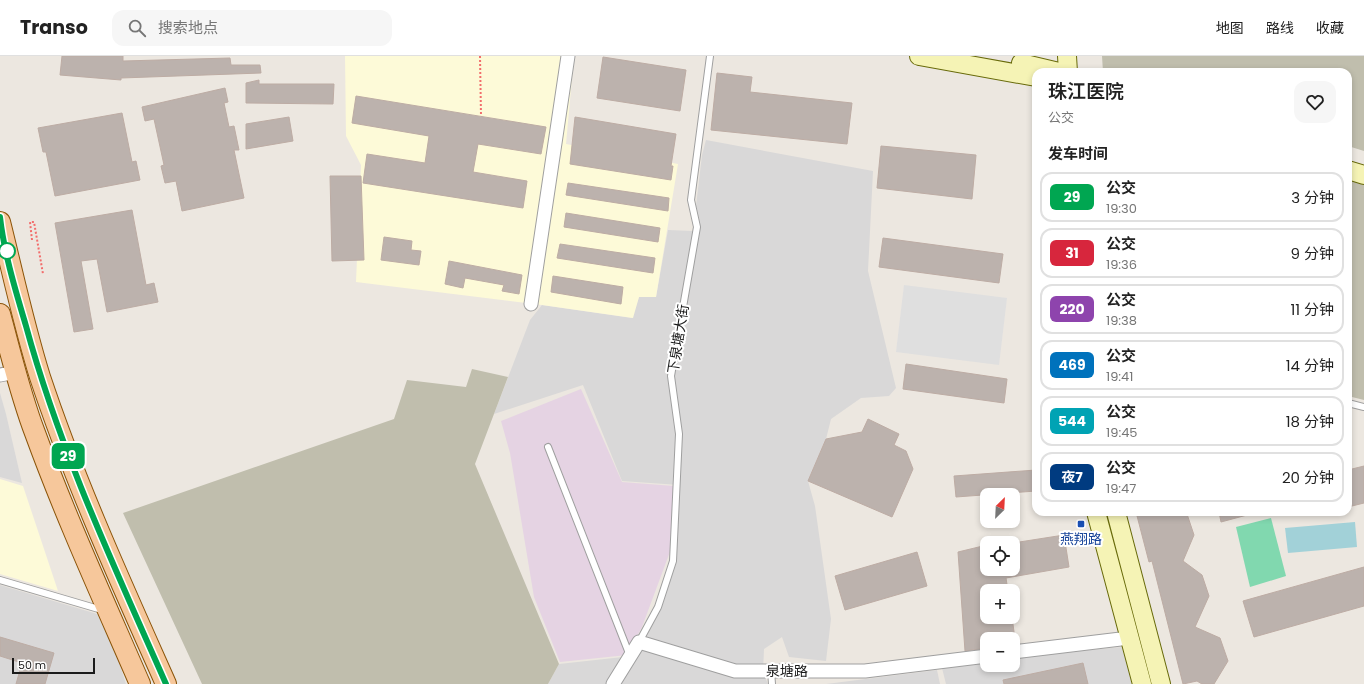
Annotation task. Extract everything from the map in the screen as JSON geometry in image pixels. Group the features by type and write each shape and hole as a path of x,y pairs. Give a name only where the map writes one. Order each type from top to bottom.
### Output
{"main road":[{"path":"919,56 1035,68"},
{"path":"981,56 1040,68"},
{"path":"1066,56 1068,68"},
{"path":"1352,159 1364,163"},
{"path":"1352,171 1364,175"},
{"path":"0,222 31,346 71,463 95,524 166,684"},
{"path":"0,314 8,374 140,684"},
{"path":"1097,516 1142,684"},
{"path":"1117,516 1161,684"}],"street":[{"path":"531,304 568,56"},
{"path":"1020,651 1130,638"},
{"path":"613,684 639,642"},
{"name":"泉塘路","path":"639,642 735,671 772,678 865,671 980,657"}],"lane":[{"name":"下泉塘大街","path":"639,642 658,607 673,561 679,434 671,376 697,227 691,200 710,56"},
{"path":"1352,404 1364,407"},
{"path":"548,447 630,656"},
{"path":"0,580 108,611"}],"path":[{"path":"480,56 481,116"},
{"path":"32,240 30,222 34,222 43,274"}],"shaded area":[{"path":"345,56 574,56 566,144 678,164 656,297 639,297 633,318 356,282 361,165 346,136"},
{"path":"1102,56 1364,56 1364,151 1352,147 1352,68 1103,68"},
{"path":"706,140 873,171 868,271 896,388 889,396 861,398 831,419 826,439 808,481 815,506 831,619 826,661 789,657 782,637 764,649 763,672 768,684 548,684 559,664 632,656 659,607 675,566 679,485 622,481 583,385 494,414 530,320 542,305 632,318 639,297 656,297 668,230 693,231 702,155"},
{"path":"1352,180 1364,183 1364,400 1352,397"},
{"path":"904,285 1007,298 999,365 896,352"},
{"path":"472,369 508,377 475,464 559,664 548,684 202,684 123,513 394,419 407,380 466,387"},
{"path":"581,389 622,482 674,486 671,549 642,627 627,655 560,662 534,597 510,453 501,421"},
{"path":"0,393 6,414 22,483 0,477"},
{"path":"0,479 23,486 58,591 0,574"},
{"path":"0,585 104,616 126,684 0,684"},
{"path":"1122,647 1132,684 946,684 941,664 980,661 980,672 1020,672 1020,656"},
{"path":"937,670 940,684 826,684"}],"green space":[{"path":"1271,518 1286,576 1250,587 1236,527"}],"water":[{"path":"1355,522 1357,547 1288,553 1285,528"}],"building":[{"path":"62,56 123,56 123,61 230,58 231,65 260,65 261,73 121,78 121,80 60,75"},
{"path":"603,57 686,70 680,111 597,98"},
{"path":"717,73 752,77 750,92 852,103 847,144 711,130"},
{"path":"259,80 259,84 334,84 333,104 246,103 246,83"},
{"path":"225,88 228,102 224,103 229,127 234,126 239,150 234,150 244,198 182,211 176,181 165,183 161,166 164,165 154,119 145,121 142,107"},
{"path":"356,96 546,127 541,154 478,144 473,172 527,181 523,208 363,183 367,154 425,163 429,136 352,123"},
{"path":"122,113 132,162 136,161 140,180 55,196 46,152 43,152 38,128"},
{"path":"289,117 293,141 246,149 246,124"},
{"path":"575,117 676,134 671,166 673,166 671,180 570,164"},
{"path":"881,146 976,155 972,199 877,188"},
{"path":"330,176 361,176 364,260 332,261"},
{"path":"568,183 669,198 668,211 566,195"},
{"path":"132,210 146,285 154,283 158,302 107,312 97,259 81,261 93,329 74,332 55,223"},
{"path":"566,213 660,228 658,242 564,227"},
{"path":"384,237 412,241 411,250 421,251 419,265 381,260"},
{"path":"883,238 1003,254 999,283 879,267"},
{"path":"560,244 655,258 653,273 557,258"},
{"path":"449,261 522,275 519,294 502,291 504,285 465,278 463,288 445,284"},
{"path":"553,276 623,287 621,304 551,292"},
{"path":"906,364 1007,379 1004,403 903,389"},
{"path":"868,419 899,434 894,445 906,451 913,469 892,517 808,481 826,439 862,432"},
{"path":"1364,466 1364,503 1352,506 1352,469"},
{"path":"1032,470 1032,491 1020,492 1020,488 980,488 980,495 956,497 954,476"},
{"path":"1137,516 1188,516 1194,535 1183,561 1202,575 1209,596 1195,627 1220,638 1228,661 1214,684 1202,684 1197,681 1183,684 1152,561 1149,562"},
{"path":"1220,516 1243,516 1221,522"},
{"path":"1064,535 1069,567 1020,576 1020,542"},
{"path":"980,547 980,576 1017,576 1006,578 1007,584 980,584 980,624 1013,624 1014,632 980,632 980,649 965,651 958,552"},
{"path":"917,552 927,586 845,610 835,576"},
{"path":"1364,567 1364,606 1254,637 1243,601"},
{"path":"0,637 54,653 45,684 16,684 22,663 0,656"},
{"path":"1083,663 1088,684 1004,684 1003,680"}],"bus line":[{"name":"29","path":"0,217 18,298 40,377 95,524 166,684"}],"place":[{"name":"燕翔路","path":"1081,524"}]}
